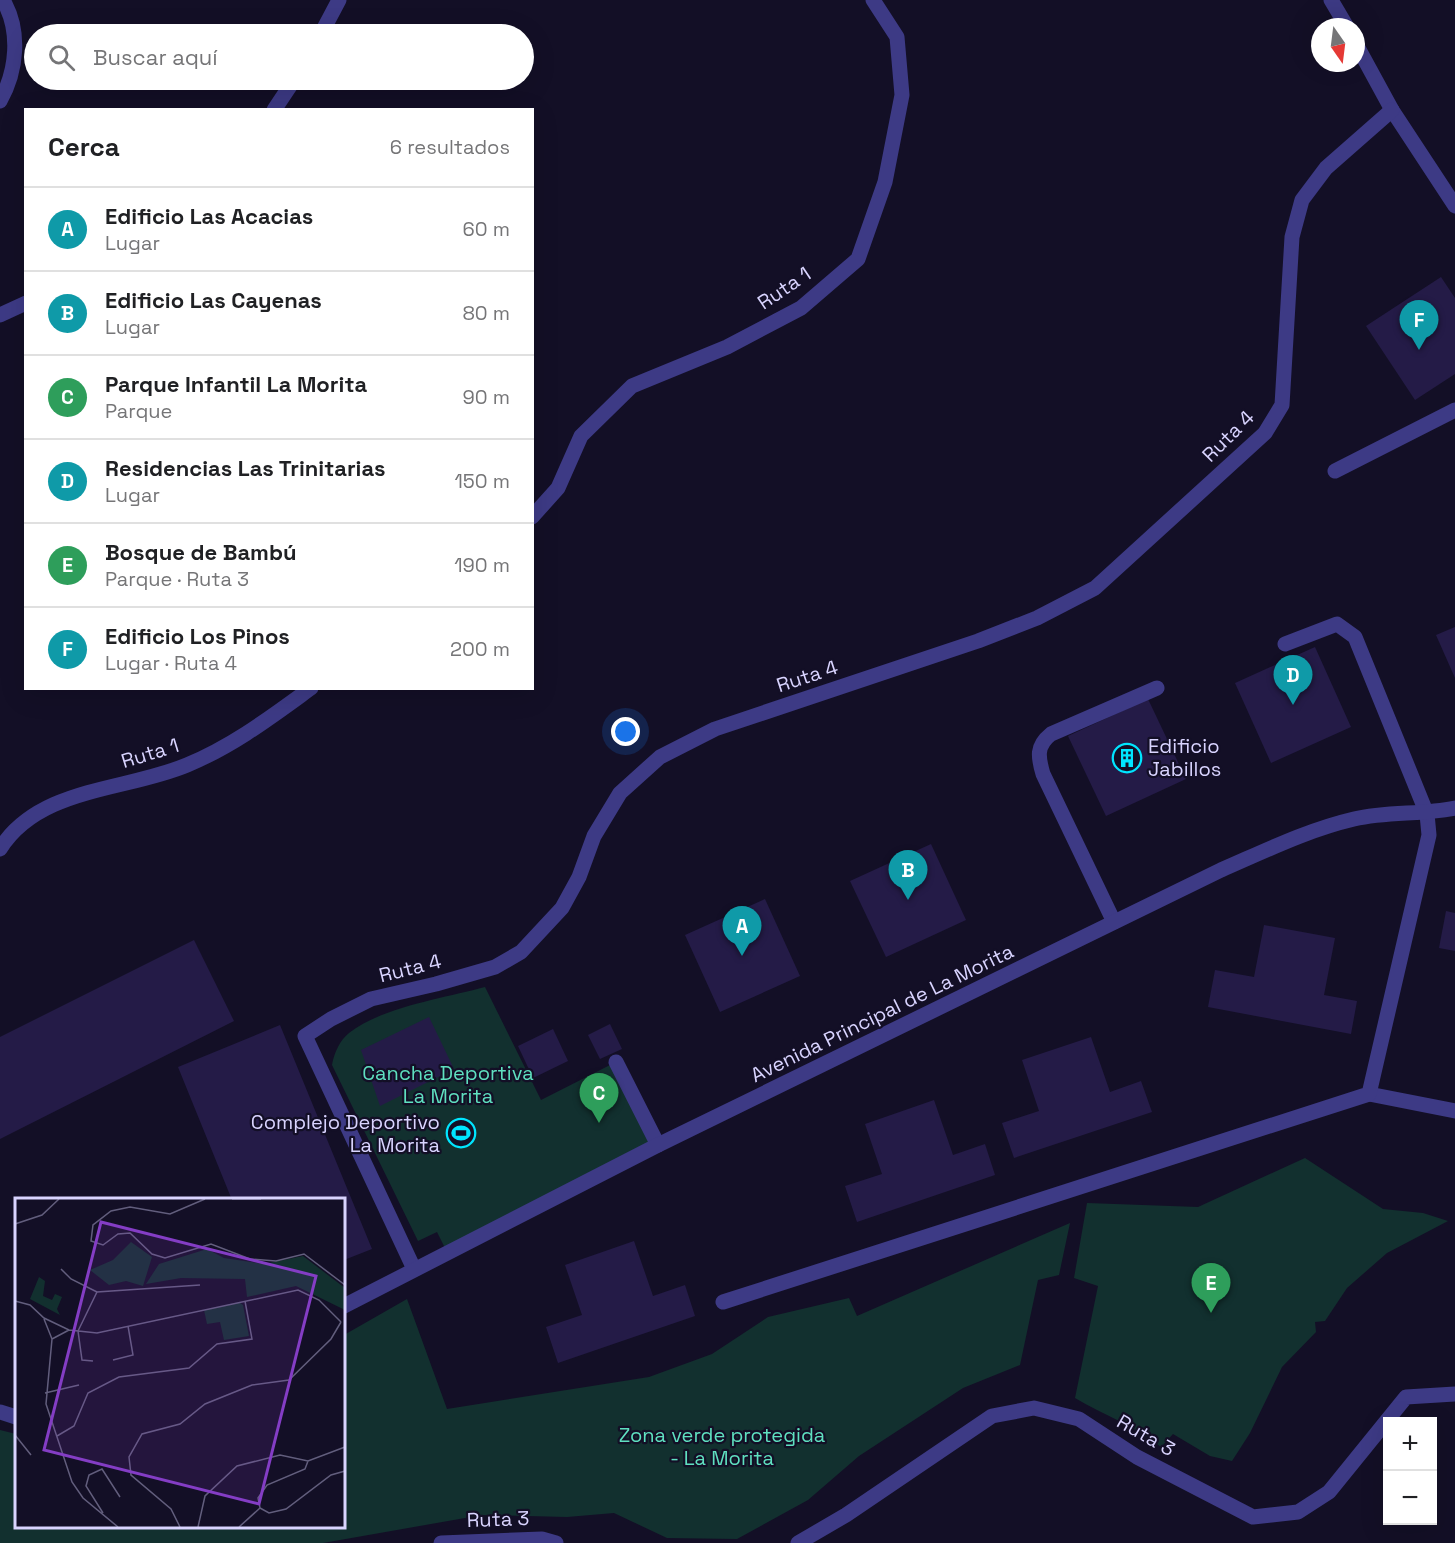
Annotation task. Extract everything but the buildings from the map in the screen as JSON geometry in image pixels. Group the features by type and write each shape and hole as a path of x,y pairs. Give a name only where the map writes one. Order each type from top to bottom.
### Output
{"street":[{"path":"0,101 11,81 15,38 3,0"},
{"path":"326,24 339,0"},
{"name":"Ruta 1","path":"534,515 558,488 581,436 632,386 727,347 801,308 858,259 885,182 902,95 897,37 873,0"},
{"path":"1331,0 1342,18"},
{"path":"1365,60 1392,110 1455,206"},
{"path":"275,108 287,90"},
{"name":"Ruta 4","path":"414,1269 305,1036 330,1019 370,999 436,984 495,967 521,952 562,908 579,877 594,836 620,793 660,757 715,729 978,642 1037,618 1095,588 1265,434 1282,405 1292,237 1302,200 1326,168 1392,110"},
{"path":"0,315 24,304"},
{"path":"1335,471 1455,410"},
{"path":"1285,644 1336,624 1354,638 1427,814 1429,835 1369,1094"},
{"path":"1114,922 1043,774 1038,750 1042,741 1051,734 1156,688"},
{"name":"Ruta 1","path":"0,849 7,839 42,808 185,766 232,744 308,690"},
{"name":"Avenida Principal de La Morita","path":"345,1305 657,1145 1114,922 1302,834 1354,819 1387,813 1427,814 1455,808"},
{"path":"616,1062 657,1145"},
{"path":"723,1302 1369,1094 1455,1111"},
{"name":"Ruta 3","path":"798,1543 846,1515 992,1416 1034,1408 1079,1419 1137,1457 1253,1517 1298,1512 1329,1492 1406,1397 1455,1394"},
{"path":"0,1412 15,1418"},
{"name":"Ruta 3","path":"441,1543 542,1539 556,1543"}],"green space":[{"name":"Complejo Deportivo La Morita","path":"485,987 541,1100 616,1062 658,1145 447,1252 437,1232 418,1241 332,1065 343,1039 363,1024 396,1010"},
{"path":"1305,1158 1383,1209 1423,1213 1448,1221 1387,1253 1347,1288 1325,1321 1315,1322 1316,1332 1282,1367 1250,1433 1232,1461 1210,1456 1173,1434 1161,1447 1130,1427 1075,1398 1098,1286 1074,1278 1087,1203 1198,1207"},
{"name":"Zona verde protegida - La Morita","path":"1070,1223 1059,1275 1038,1280 1020,1365 963,1388 859,1456 808,1500 737,1539 667,1538 614,1513 567,1517 482,1515 323,1543 0,1543 0,1430 15,1434 15,1528 345,1528 345,1334 407,1299 447,1409 649,1377 712,1354 768,1317 849,1298 857,1316"}],"place":[{"name":"Edificio Los Pinos","path":"1419,350"},
{"name":"Residencias Las Trinitarias","path":"1293,705"},
{"name":"Edificio Jabillos","path":"1127,758"},
{"name":"Edificio Las Cayenas","path":"908,900"},
{"name":"Edificio Las Acacias","path":"742,956"},
{"name":"Parque Infantil La Morita","path":"599,1123"},
{"name":"Complejo Deportivo La Morita","path":"461,1133"},
{"name":"Bosque de Bambú","path":"1211,1313"}],"park label":[{"name":"Cancha Deportiva La Morita","path":"448,1084"}]}
